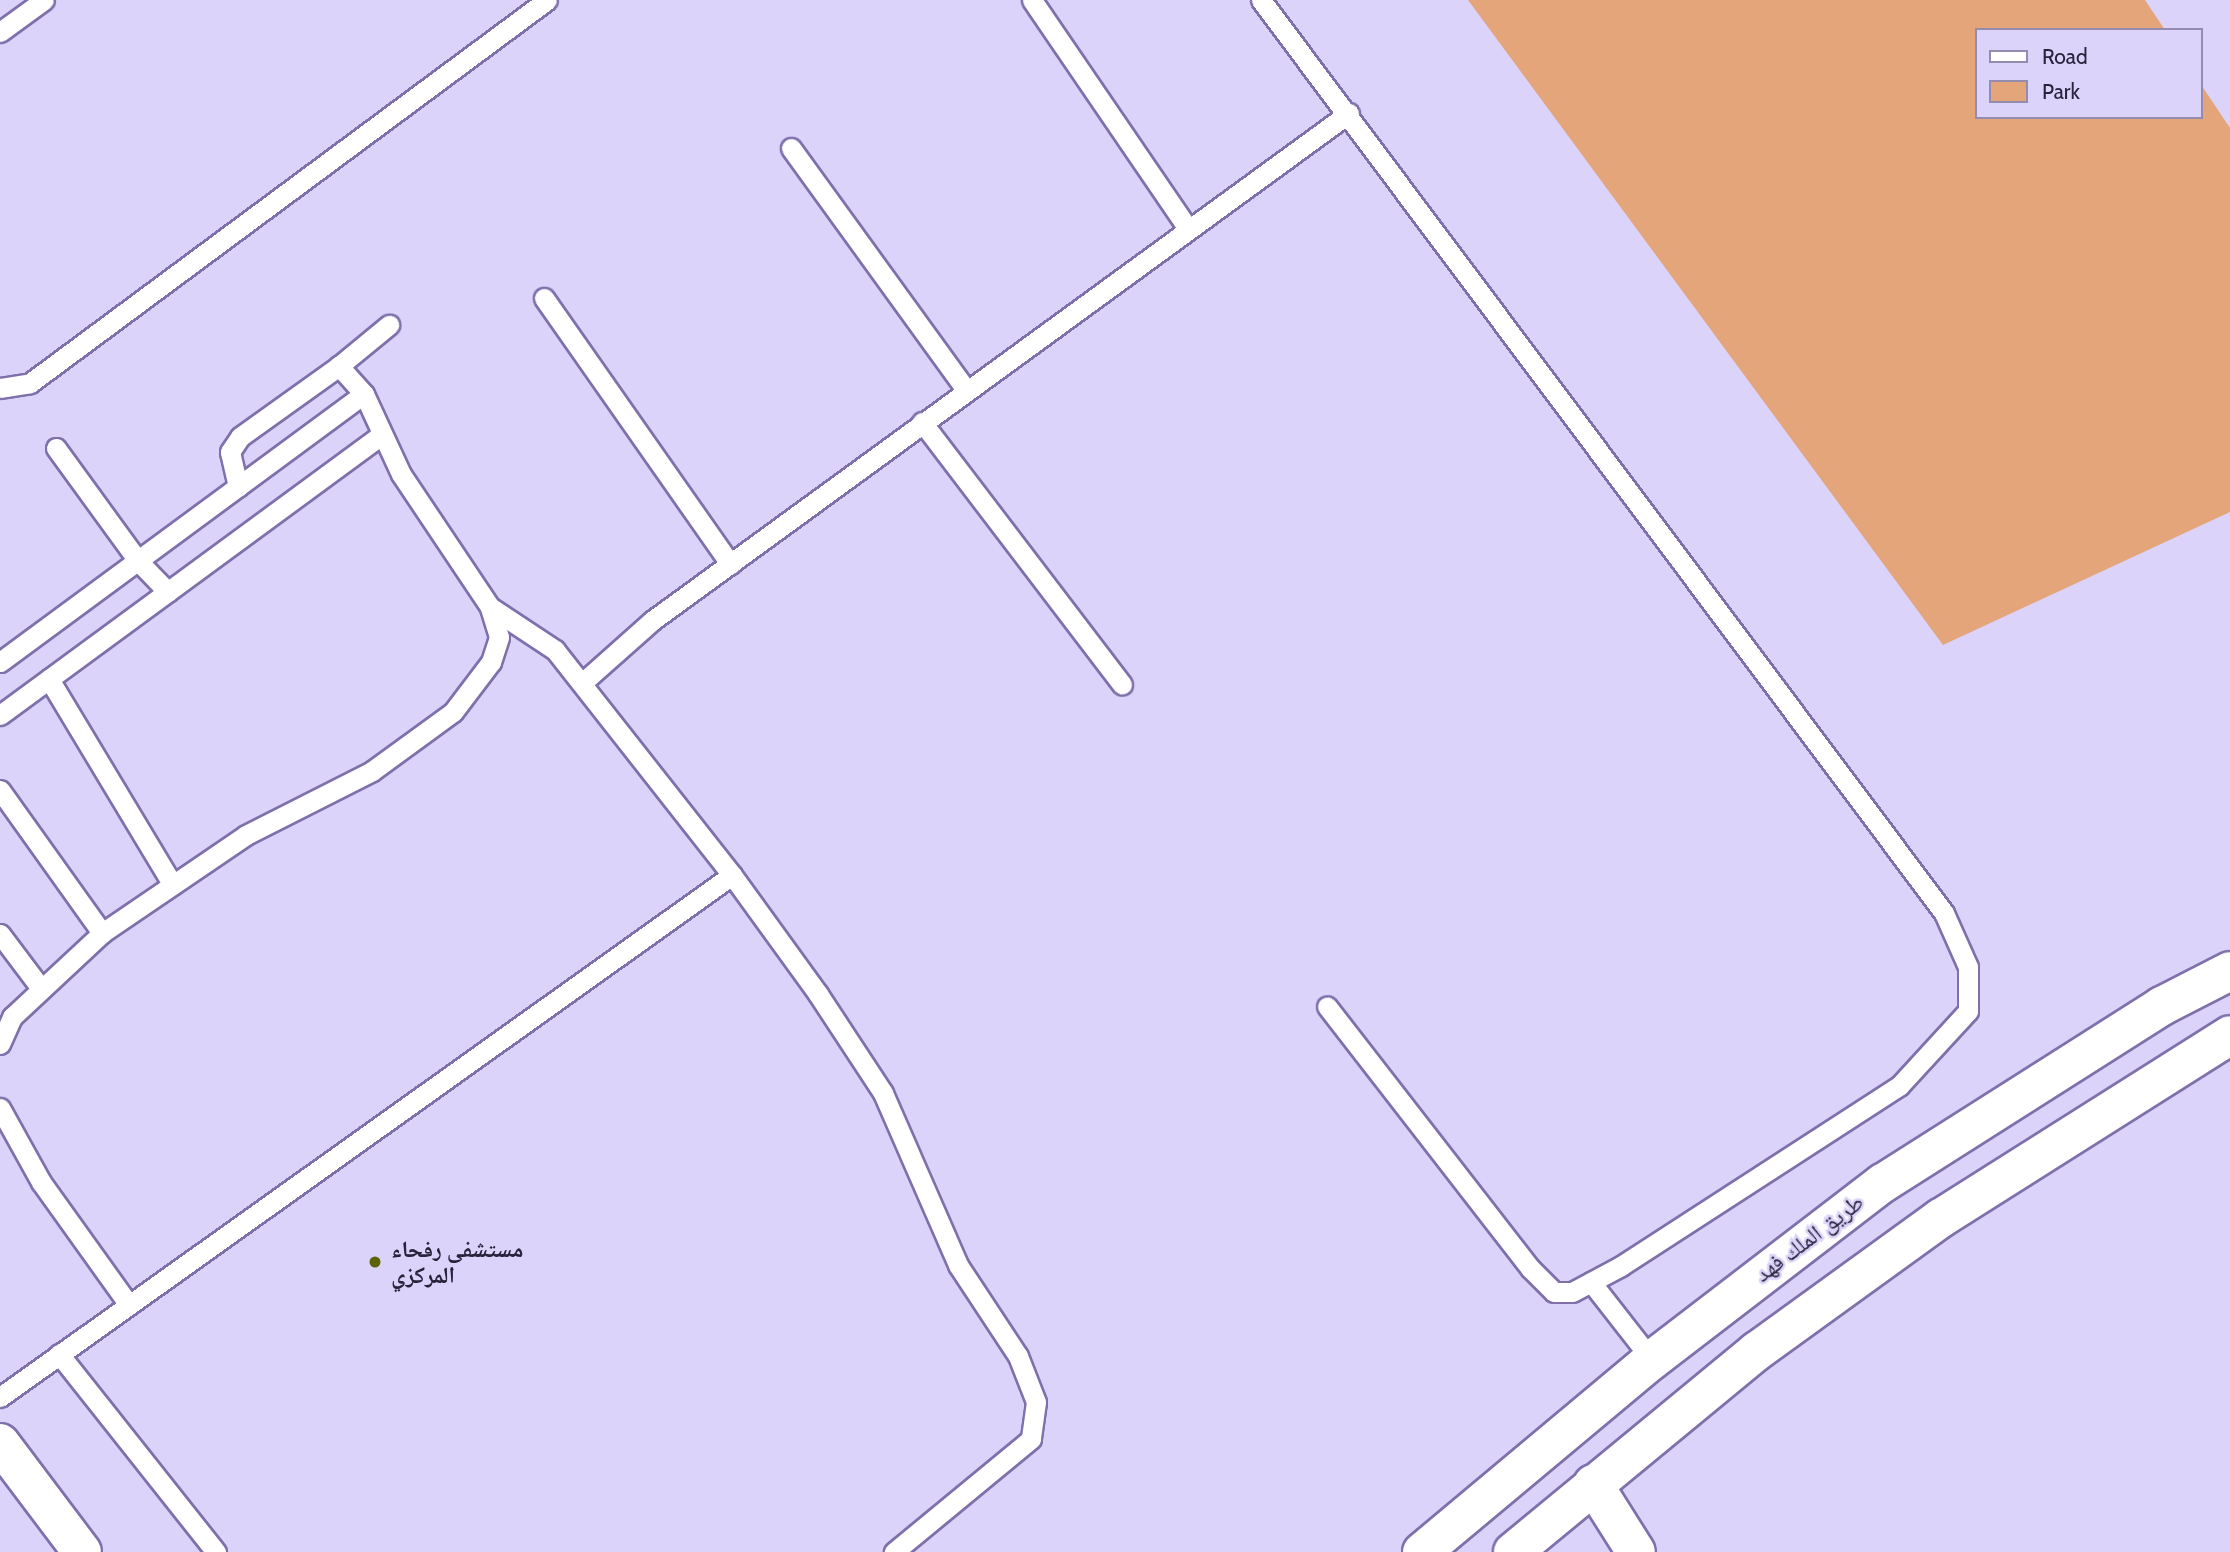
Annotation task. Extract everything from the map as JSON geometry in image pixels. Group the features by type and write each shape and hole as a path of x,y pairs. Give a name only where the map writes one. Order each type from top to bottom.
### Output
{"street":[{"name":"طريق الملك فهد","path":"1422,1552 1651,1360 1883,1183 2162,1006 2230,971"},
{"path":"1513,1552 1757,1351 1941,1218 2230,1035"},
{"path":"0,1443 82,1552"},
{"path":"1593,1484 1636,1552"}],"lane":[{"path":"0,32 44,0"},
{"path":"0,388 30,383 547,0"},
{"path":"1032,0 1188,229"},
{"path":"1261,0 1349,113 1944,913 1968,967 1968,1011 1899,1086 1572,1292 1554,1292 1530,1268 1327,1006"},
{"path":"582,682 653,620 1349,113"},
{"path":"791,148 966,390"},
{"path":"544,298 730,564"},
{"path":"238,487 230,452 240,437 340,366 389,325"},
{"path":"0,1044 12,1017 40,987 102,933 247,835 372,771 453,712 491,662 499,637 489,607 401,474 364,394 340,366"},
{"path":"0,662 364,394"},
{"path":"922,422 1122,685"},
{"path":"0,715 382,434"},
{"path":"56,448 138,561 168,592"},
{"path":"489,607 555,650 732,875 883,1093 958,1265 1018,1356 1035,1402 1031,1438 894,1552"},
{"path":"49,679 173,885"},
{"path":"0,790 102,933"},
{"path":"0,1397 732,875"},
{"path":"0,934 40,987"},
{"path":"0,1108 41,1182 129,1305"},
{"path":"1591,1282 1651,1360"},
{"path":"59,1354 216,1552"}],"green space":[{"path":"1468,0 2145,0 2164,28 1974,28 1974,119 2202,119 2202,86 2230,128 2230,512 1943,645"}],"place":[{"name":"مستشفى رفحاء المركزي","path":"375,1262"}]}
